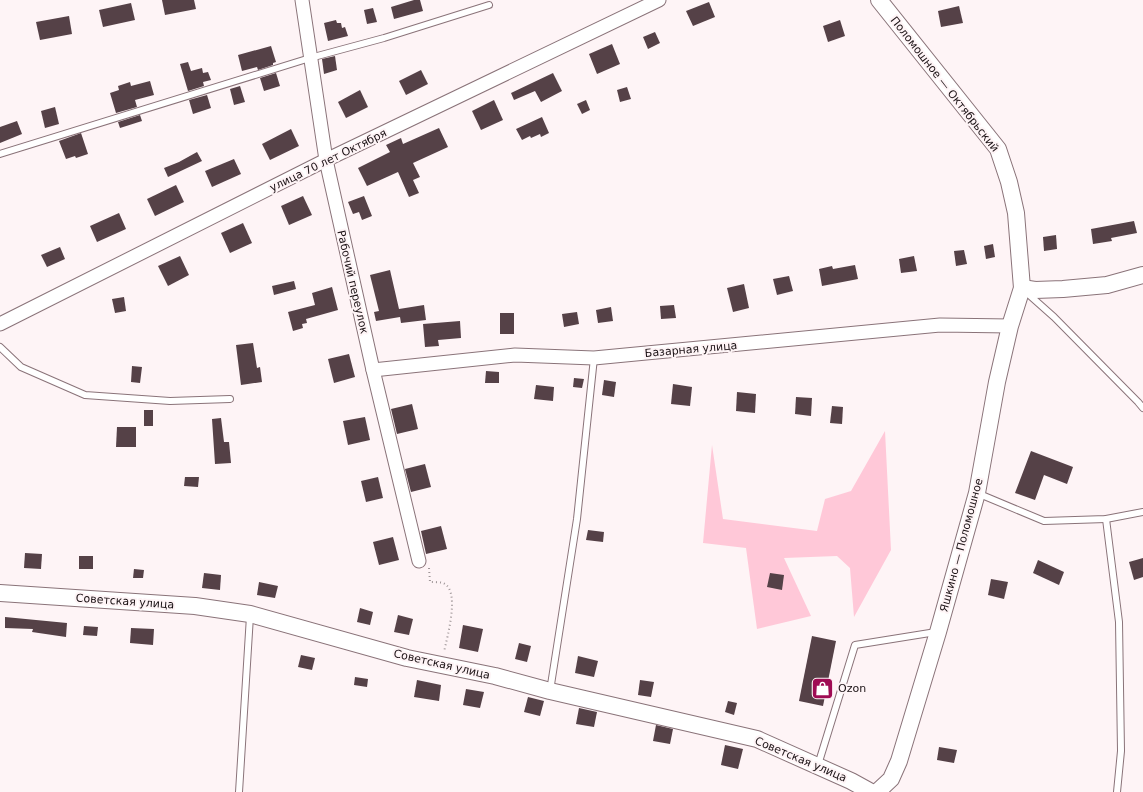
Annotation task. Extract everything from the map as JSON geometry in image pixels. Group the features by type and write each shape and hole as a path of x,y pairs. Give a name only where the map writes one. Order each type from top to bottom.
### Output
{"street":[{"name":"Рабочий переулок","path":"302,0 326,160 373,370 419,561"},
{"name":"улица 70 лет Октября","path":"0,324 326,160 658,0"},
{"name":"Поломошное — Октябрьский","path":"879,0 998,149 1009,182 1016,213 1022,288"},
{"path":"1022,288 1035,290 1107,285 1143,275"},
{"name":"Яшкино — Поломошное","path":"877,792 891,779 898,761 938,632 977,493 997,382 1010,326 1022,288"},
{"name":"Базарная улица","path":"373,370 515,355 594,358 940,325 1010,326"},
{"name":"Советская улица","path":"0,593 195,606 250,614 407,658 495,676 550,691 757,739 818,765 871,792"}],"lane":[{"path":"0,154 310,58 384,38 488,5"},
{"path":"1022,288 1054,317 1143,408"},
{"path":"0,346 21,367 85,395 170,401 230,399"},
{"path":"550,691 577,519 594,358"},
{"path":"977,493 1044,521 1106,519 1143,512"},
{"path":"1106,519 1119,622 1121,751 1117,792"},
{"path":"239,792 250,614"},
{"path":"818,765 855,645 938,632"}],"path":[{"path":"419,561 429,564 430,582 444,583 450,590 453,602 442,665"}],"shaded area":[{"path":"885,431 891,550 854,617 850,568 837,556 784,558 811,616 757,629 746,548 703,543 712,445 723,519 817,531 825,499 851,491"}],"building":[{"path":"162,0 194,0 196,9 165,15"},
{"path":"414,0 420,0 423,11 394,19 391,7"},
{"path":"709,2 715,17 693,26 686,11"},
{"path":"131,3 135,20 103,27 99,10"},
{"path":"959,6 963,23 941,27 938,11"},
{"path":"373,8 377,22 367,24 364,10"},
{"path":"69,16 72,34 40,40 36,22"},
{"path":"336,20 337,23 341,23 342,28 345,27 348,36 328,41 324,23"},
{"path":"840,20 845,36 828,42 823,26"},
{"path":"655,32 660,43 648,49 643,37"},
{"path":"612,44 620,64 597,74 589,54"},
{"path":"271,46 276,62 273,63 273,65 258,70 257,67 242,71 238,55"},
{"path":"335,56 337,70 324,74 322,59"},
{"path":"188,62 191,71 202,68 203,73 208,72 211,80 203,82 204,86 188,91 180,64"},
{"path":"421,70 428,84 406,95 399,81"},
{"path":"276,73 280,86 264,91 260,78"},
{"path":"553,73 562,91 541,102 535,91 514,100 511,93"},
{"path":"150,81 154,95 135,100 137,107 116,113 110,93 119,90 118,86 130,82 131,86"},
{"path":"240,86 245,102 234,105 230,89"},
{"path":"627,87 631,99 620,102 617,90"},
{"path":"360,90 368,107 346,118 338,102"},
{"path":"207,95 211,108 193,114 189,100"},
{"path":"494,100 503,120 481,130 472,111"},
{"path":"586,100 590,110 582,114 577,104"},
{"path":"55,107 59,124 45,128 41,111"},
{"path":"140,115 142,121 120,128 118,122"},
{"path":"542,117 549,133 541,137 540,134 531,138 530,136 522,140 516,129"},
{"path":"17,121 22,134 0,143 0,127"},
{"path":"439,128 448,147 413,163 420,177 413,180 419,193 409,197 398,172 367,186 358,168 390,152 386,145 401,138 403,144"},
{"path":"291,129 299,146 270,160 262,144"},
{"path":"81,133 88,154 76,158 75,156 66,159 59,141"},
{"path":"197,152 202,161 168,177 164,168"},
{"path":"234,159 241,174 212,187 205,171"},
{"path":"176,185 184,202 155,216 147,199"},
{"path":"303,196 312,215 289,225 281,206"},
{"path":"364,196 372,216 362,220 359,212 353,214 348,202"},
{"path":"119,213 126,229 97,242 90,226"},
{"path":"1134,221 1137,233 1111,238 1112,241 1093,244 1091,229"},
{"path":"243,223 252,243 230,253 221,233"},
{"path":"1056,235 1057,249 1044,251 1043,237"},
{"path":"993,244 995,257 986,259 984,246"},
{"path":"60,247 65,259 47,267 41,255"},
{"path":"964,250 967,264 956,266 954,251"},
{"path":"180,256 189,275 168,286 158,266"},
{"path":"914,256 917,271 901,273 899,259"},
{"path":"855,265 858,279 822,286 819,269 832,266 833,269"},
{"path":"390,270 399,309 424,305 426,320 401,323 400,317 376,321 374,312 379,311 370,275"},
{"path":"789,276 793,291 777,295 773,279"},
{"path":"294,281 296,289 274,295 272,286"},
{"path":"744,284 749,308 733,312 727,288"},
{"path":"332,287 338,310 306,319 307,323 302,324 303,328 293,331 288,312 315,305 312,293"},
{"path":"124,297 126,311 115,313 112,299"},
{"path":"674,305 676,318 661,319 660,306"},
{"path":"611,307 613,321 598,323 596,310"},
{"path":"577,312 579,324 564,327 562,314"},
{"path":"500,313 514,313 514,334 500,334"},
{"path":"460,321 461,338 438,340 439,346 425,347 423,324"},
{"path":"253,343 257,368 260,367 262,382 241,385 236,345"},
{"path":"349,354 355,377 334,383 328,359"},
{"path":"132,366 142,367 140,383 131,382"},
{"path":"486,371 499,372 499,383 485,383"},
{"path":"574,378 584,379 582,388 573,387"},
{"path":"604,380 616,382 614,397 602,395"},
{"path":"673,384 692,387 690,406 671,404"},
{"path":"536,385 554,387 553,401 534,399"},
{"path":"737,392 756,394 755,413 736,411"},
{"path":"796,397 812,398 811,416 795,414"},
{"path":"412,404 418,429 397,434 391,409"},
{"path":"832,406 843,407 842,424 830,423"},
{"path":"144,410 153,410 153,426 144,426"},
{"path":"365,417 370,440 348,445 343,421"},
{"path":"221,418 224,442 229,442 231,463 215,464 212,419"},
{"path":"117,427 136,427 136,447 116,447"},
{"path":"1031,451 1073,467 1067,484 1044,475 1035,500 1015,493"},
{"path":"425,464 431,487 411,492 405,469"},
{"path":"185,477 199,477 198,487 184,486"},
{"path":"378,477 383,498 366,502 361,481"},
{"path":"441,526 447,549 426,554 421,531"},
{"path":"588,530 604,532 603,542 586,540"},
{"path":"393,537 399,560 379,565 373,542"},
{"path":"25,553 42,554 41,569 24,568"},
{"path":"79,556 93,556 93,569 79,569"},
{"path":"1143,558 1143,577 1134,580 1129,562"},
{"path":"1038,560 1064,572 1059,585 1033,573"},
{"path":"134,569 144,570 143,578 133,578"},
{"path":"204,573 221,575 220,590 202,588"},
{"path":"770,573 784,575 782,590 767,587"},
{"path":"991,579 1008,582 1004,599 988,595"},
{"path":"259,582 278,586 275,598 257,595"},
{"path":"360,608 373,612 370,625 357,622"},
{"path":"398,615 413,619 409,635 394,632"},
{"path":"5,617 67,623 66,637 32,632 33,629 5,628"},
{"path":"463,625 483,629 478,652 459,648"},
{"path":"84,626 98,627 97,636 83,635"},
{"path":"131,628 154,629 153,645 130,643"},
{"path":"812,636 836,641 823,706 799,701"},
{"path":"519,643 531,646 527,662 515,659"},
{"path":"301,655 315,658 312,670 298,667"},
{"path":"578,656 598,661 594,677 575,673"},
{"path":"355,677 368,679 367,687 354,685"},
{"path":"417,680 441,685 439,701 414,697"},
{"path":"640,680 654,682 651,697 638,695"},
{"path":"466,689 484,692 480,708 463,705"},
{"path":"528,697 544,701 540,716 524,712"},
{"path":"728,701 737,703 734,715 725,712"},
{"path":"579,708 597,712 594,727 576,724"},
{"path":"656,725 673,729 670,744 653,741"},
{"path":"725,745 743,749 738,769 721,765"},
{"path":"939,747 957,750 954,763 937,760"}],"place":[{"name":"Ozon","path":"823,688"}]}
